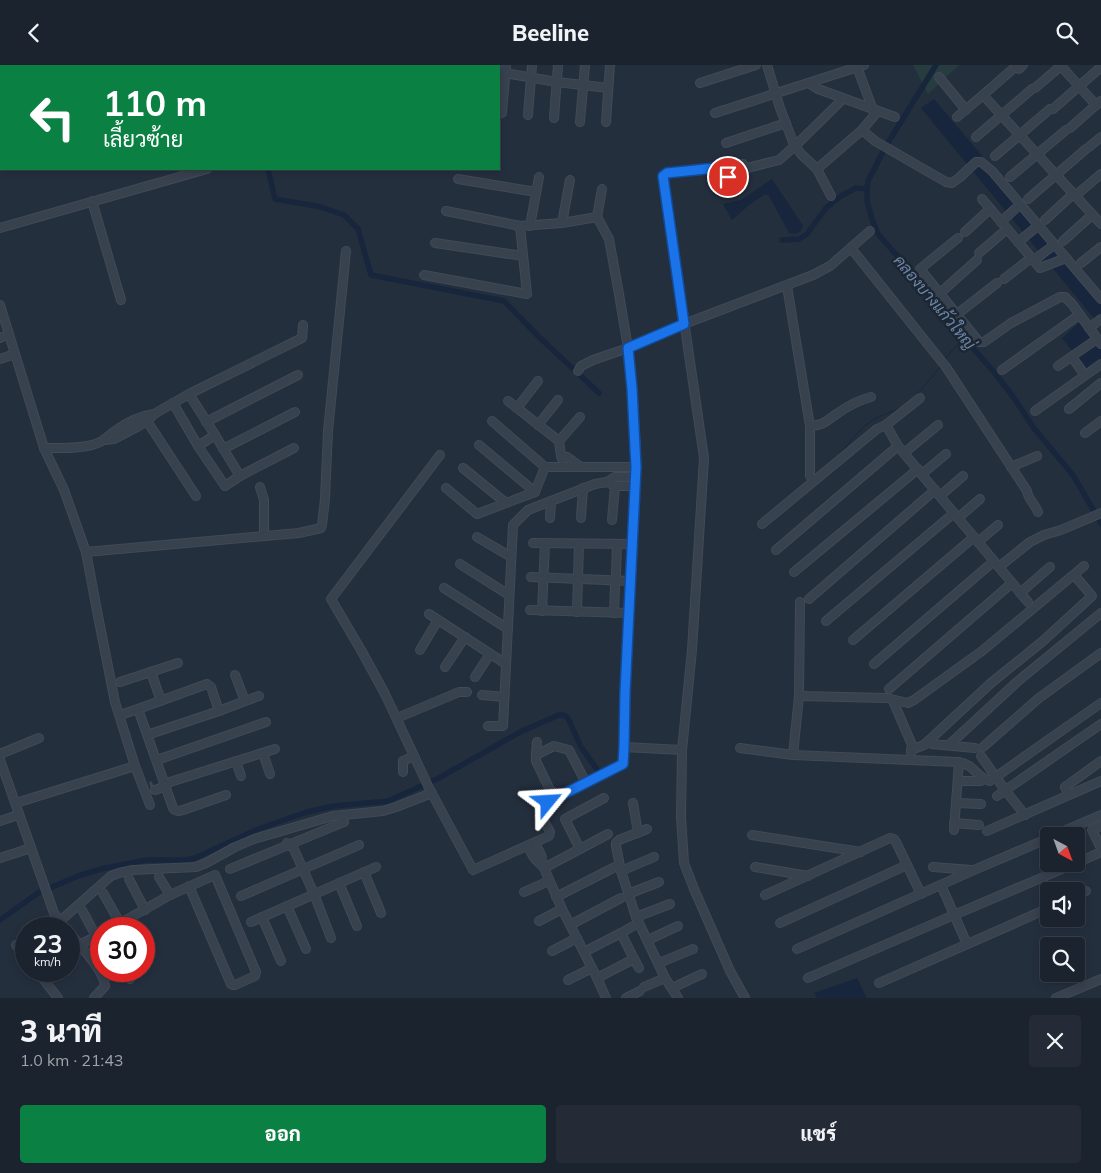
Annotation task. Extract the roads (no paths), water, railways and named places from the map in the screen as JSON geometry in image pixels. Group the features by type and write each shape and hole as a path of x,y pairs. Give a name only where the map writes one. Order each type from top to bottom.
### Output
{"street":[{"path":"502,113 502,73 506,65"},
{"path":"528,115 532,65"},
{"path":"554,119 558,65"},
{"path":"580,122 585,65"},
{"path":"606,122 610,65"},
{"path":"700,83 756,65"},
{"path":"767,65 793,142 801,154 816,169 831,196"},
{"path":"976,137 1061,65 1079,86 1099,103 1010,177"},
{"path":"715,113 861,66 875,111"},
{"path":"957,117 1019,67"},
{"path":"995,156 1101,67"},
{"path":"502,73 608,88"},
{"path":"939,77 966,110"},
{"path":"809,83 818,89 843,99 895,117"},
{"path":"983,95 1074,195 1098,218 1063,241"},
{"path":"745,998 730,971 684,863 681,817 682,751 692,650 704,457 663,176 667,173 715,168 728,177 736,165 741,167 779,159 843,99"},
{"path":"816,169 862,130 875,111"},
{"path":"726,143 786,123"},
{"path":"862,130 875,141 946,182 952,183 976,162 981,161 992,171 1101,299"},
{"path":"1028,199 1101,137"},
{"path":"0,228 202,170"},
{"path":"1045,220 1101,174"},
{"path":"530,226 539,177"},
{"path":"458,179 536,192"},
{"path":"562,223 570,180"},
{"path":"548,802 623,764 636,467 628,348 609,239 597,217 602,189"},
{"path":"982,199 1040,268 1066,258"},
{"path":"92,201 121,300"},
{"path":"990,209 920,269 979,342 984,341 1011,323 1060,297 1065,297 1099,341 1058,366"},
{"path":"1001,221 1015,209"},
{"path":"446,211 520,226 562,223 597,217"},
{"path":"424,275 527,294 520,226"},
{"path":"939,293 1007,229"},
{"path":"1018,242 1034,229"},
{"path":"578,371 581,366 592,360 628,348 684,324 823,271 870,231"},
{"path":"434,243 523,256"},
{"path":"1081,263 1101,247"},
{"path":"851,248 944,364 1028,491 1028,497 1038,512"},
{"path":"956,315 1000,281 1050,248"},
{"path":"86,552 299,533 318,529 322,525 328,431 346,251"},
{"path":"787,286 810,426 810,476"},
{"path":"0,305 44,448 64,490 86,552 118,713 135,766 150,789 150,805"},
{"path":"1002,370 1080,315"},
{"path":"1089,328 1101,319"},
{"path":"44,448 95,445 105,439 114,439 145,418 188,394 302,338 302,325"},
{"path":"0,359 15,354"},
{"path":"1072,357 1082,371"},
{"path":"1035,411 1101,364"},
{"path":"206,422 298,375"},
{"path":"516,408 538,381"},
{"path":"1069,409 1101,383"},
{"path":"188,394 240,476"},
{"path":"810,426 823,424 837,413 871,397"},
{"path":"762,524 876,429 886,425 920,399"},
{"path":"538,425 558,400"},
{"path":"508,401 560,441"},
{"path":"173,403 225,486 240,476 294,448"},
{"path":"224,449 295,412"},
{"path":"570,467 562,461 560,441 580,417"},
{"path":"145,418 196,496"},
{"path":"492,421 545,467 636,467"},
{"path":"1085,433 1101,421"},
{"path":"886,425 901,450 1028,602"},
{"path":"776,550 901,450 938,425"},
{"path":"198,445 215,435"},
{"path":"479,445 535,492"},
{"path":"794,572 920,472 946,454"},
{"path":"440,455 331,599 397,718 429,788 474,870 549,836 550,833 542,817 542,811 548,802 550,790"},
{"path":"561,456 567,457 581,467"},
{"path":"1011,467 1037,456"},
{"path":"446,488 477,515 535,492 545,467"},
{"path":"463,468 506,503"},
{"path":"809,599 938,493 963,476"},
{"path":"612,520 611,484 614,477 635,477"},
{"path":"488,727 502,726 513,525 528,510 582,488 595,484 635,486"},
{"path":"260,487 264,500 264,535"},
{"path":"580,519 582,488"},
{"path":"826,621 956,515 980,499"},
{"path":"550,518 551,501"},
{"path":"874,664 997,564 1030,542 1101,513"},
{"path":"853,640 976,539 998,525"},
{"path":"477,537 512,557"},
{"path":"533,543 632,544"},
{"path":"542,611 545,543"},
{"path":"577,612 579,543"},
{"path":"616,574 618,544"},
{"path":"460,564 510,595"},
{"path":"799,697 887,698 908,703 982,651 1084,565"},
{"path":"1020,593 1050,567"},
{"path":"911,750 924,745 991,683 1043,641 1092,596 1075,576"},
{"path":"531,577 630,581"},
{"path":"890,689 1012,583"},
{"path":"614,613 615,585"},
{"path":"444,588 508,629"},
{"path":"793,755 799,697 800,603"},
{"path":"530,610 629,613"},
{"path":"949,745 1017,682 1101,613"},
{"path":"429,614 506,664"},
{"path":"420,650 438,620"},
{"path":"445,667 464,637"},
{"path":"475,677 490,653"},
{"path":"980,750 1039,698 1101,653"},
{"path":"120,682 178,663"},
{"path":"151,672 161,701"},
{"path":"235,675 244,701"},
{"path":"123,714 207,684 211,687 218,711"},
{"path":"397,718 459,692 466,692"},
{"path":"482,695 504,697"},
{"path":"147,735 259,696"},
{"path":"894,703 912,745 910,759"},
{"path":"740,748 793,755 959,762 972,767 983,779 990,781 1101,703"},
{"path":"138,709 166,783 174,810 188,809 226,795"},
{"path":"157,761 266,722"},
{"path":"997,796 1101,724"},
{"path":"0,754 39,738"},
{"path":"537,742 536,761 550,790 556,797"},
{"path":"932,743 980,750 1005,790 1025,815"},
{"path":"536,755 554,746 569,750 586,783"},
{"path":"624,747 682,751"},
{"path":"150,789 275,749"},
{"path":"262,753 270,775"},
{"path":"403,772 403,761 414,756"},
{"path":"0,760 57,917"},
{"path":"236,761 241,776"},
{"path":"1069,794 1065,787 1101,761"},
{"path":"959,762 954,826 979,825"},
{"path":"16,803 135,766"},
{"path":"958,781 981,781"},
{"path":"987,831 1101,781"},
{"path":"65,917 111,876 119,873 133,870 196,867 254,839 333,816 382,811 396,807 429,788"},
{"path":"580,849 565,819 604,798"},
{"path":"633,803 638,833"},
{"path":"956,803 981,804"},
{"path":"1073,827 1101,815"},
{"path":"0,821 15,816"},
{"path":"230,869 291,842 344,823"},
{"path":"1101,826 1092,830 1101,848"},
{"path":"647,829 616,843 618,869 625,896 635,921 648,940 665,978 678,998"},
{"path":"285,830 332,938"},
{"path":"542,866 608,834"},
{"path":"752,835 861,852"},
{"path":"765,895 890,838 894,839 921,894"},
{"path":"797,949 1040,842"},
{"path":"531,844 534,857 542,866 576,938 598,978 604,997"},
{"path":"241,896 359,845"},
{"path":"0,858 31,848"},
{"path":"1085,859 1101,852"},
{"path":"556,897 618,869 654,857"},
{"path":"780,923 907,865"},
{"path":"189,886 231,983 235,985 255,976 256,972 211,867"},
{"path":"251,922 376,867"},
{"path":"755,867 808,876"},
{"path":"933,867 974,870"},
{"path":"364,872 381,913"},
{"path":"808,978 1052,873"},
{"path":"131,917 170,895 215,875"},
{"path":"159,877 170,895"},
{"path":"129,879 144,910"},
{"path":"524,892 549,881"},
{"path":"570,925 625,896 659,882"},
{"path":"339,883 357,925"},
{"path":"941,885 967,944"},
{"path":"103,893 117,917"},
{"path":"584,952 621,933 635,921 670,904"},
{"path":"287,906 306,949"},
{"path":"539,921 562,909"},
{"path":"82,910 90,922"},
{"path":"879,983 1040,911"},
{"path":"262,917 281,961"},
{"path":"648,940 678,926"},
{"path":"621,933 639,968"},
{"path":"552,951 576,938"},
{"path":"80,946 104,978 105,986 94,998"},
{"path":"659,963 693,949"},
{"path":"598,978 634,959"},
{"path":"568,980 592,968"},
{"path":"672,988 702,974"},
{"path":"626,998 665,978"},
{"path":"1056,998 1101,979"},
{"path":"46,982 58,998"}],"water":[{"path":"934,99 1101,297 1101,327 921,108"},
{"path":"772,179 803,226 800,232 795,234 789,233 769,196 765,194 732,220 723,204 741,200"},
{"path":"1083,319 1101,341 1101,360 1086,369 1062,338"},
{"path":"857,978 867,998 817,998 814,993"}],"waterway":[{"name":"คลองบางแก้วใหญ่","path":"936,65 886,146 868,181 867,201 872,219 878,234 915,276 942,313 994,372 1033,427 1073,475 1101,523"},
{"path":"268,170 275,199 317,206 344,215 358,229 371,275 504,301 599,393"},
{"path":"782,240 799,239 807,234 826,208 841,196 856,188 867,189"},
{"path":"944,360 963,338"},
{"path":"915,397 941,366"},
{"path":"837,457 870,422 906,405"},
{"path":"0,920 38,893 78,876 101,869 146,860 186,860 195,858 258,829 307,812 334,806 388,801 437,779 522,731 559,715 564,715 568,718 581,747 599,772"}]}
